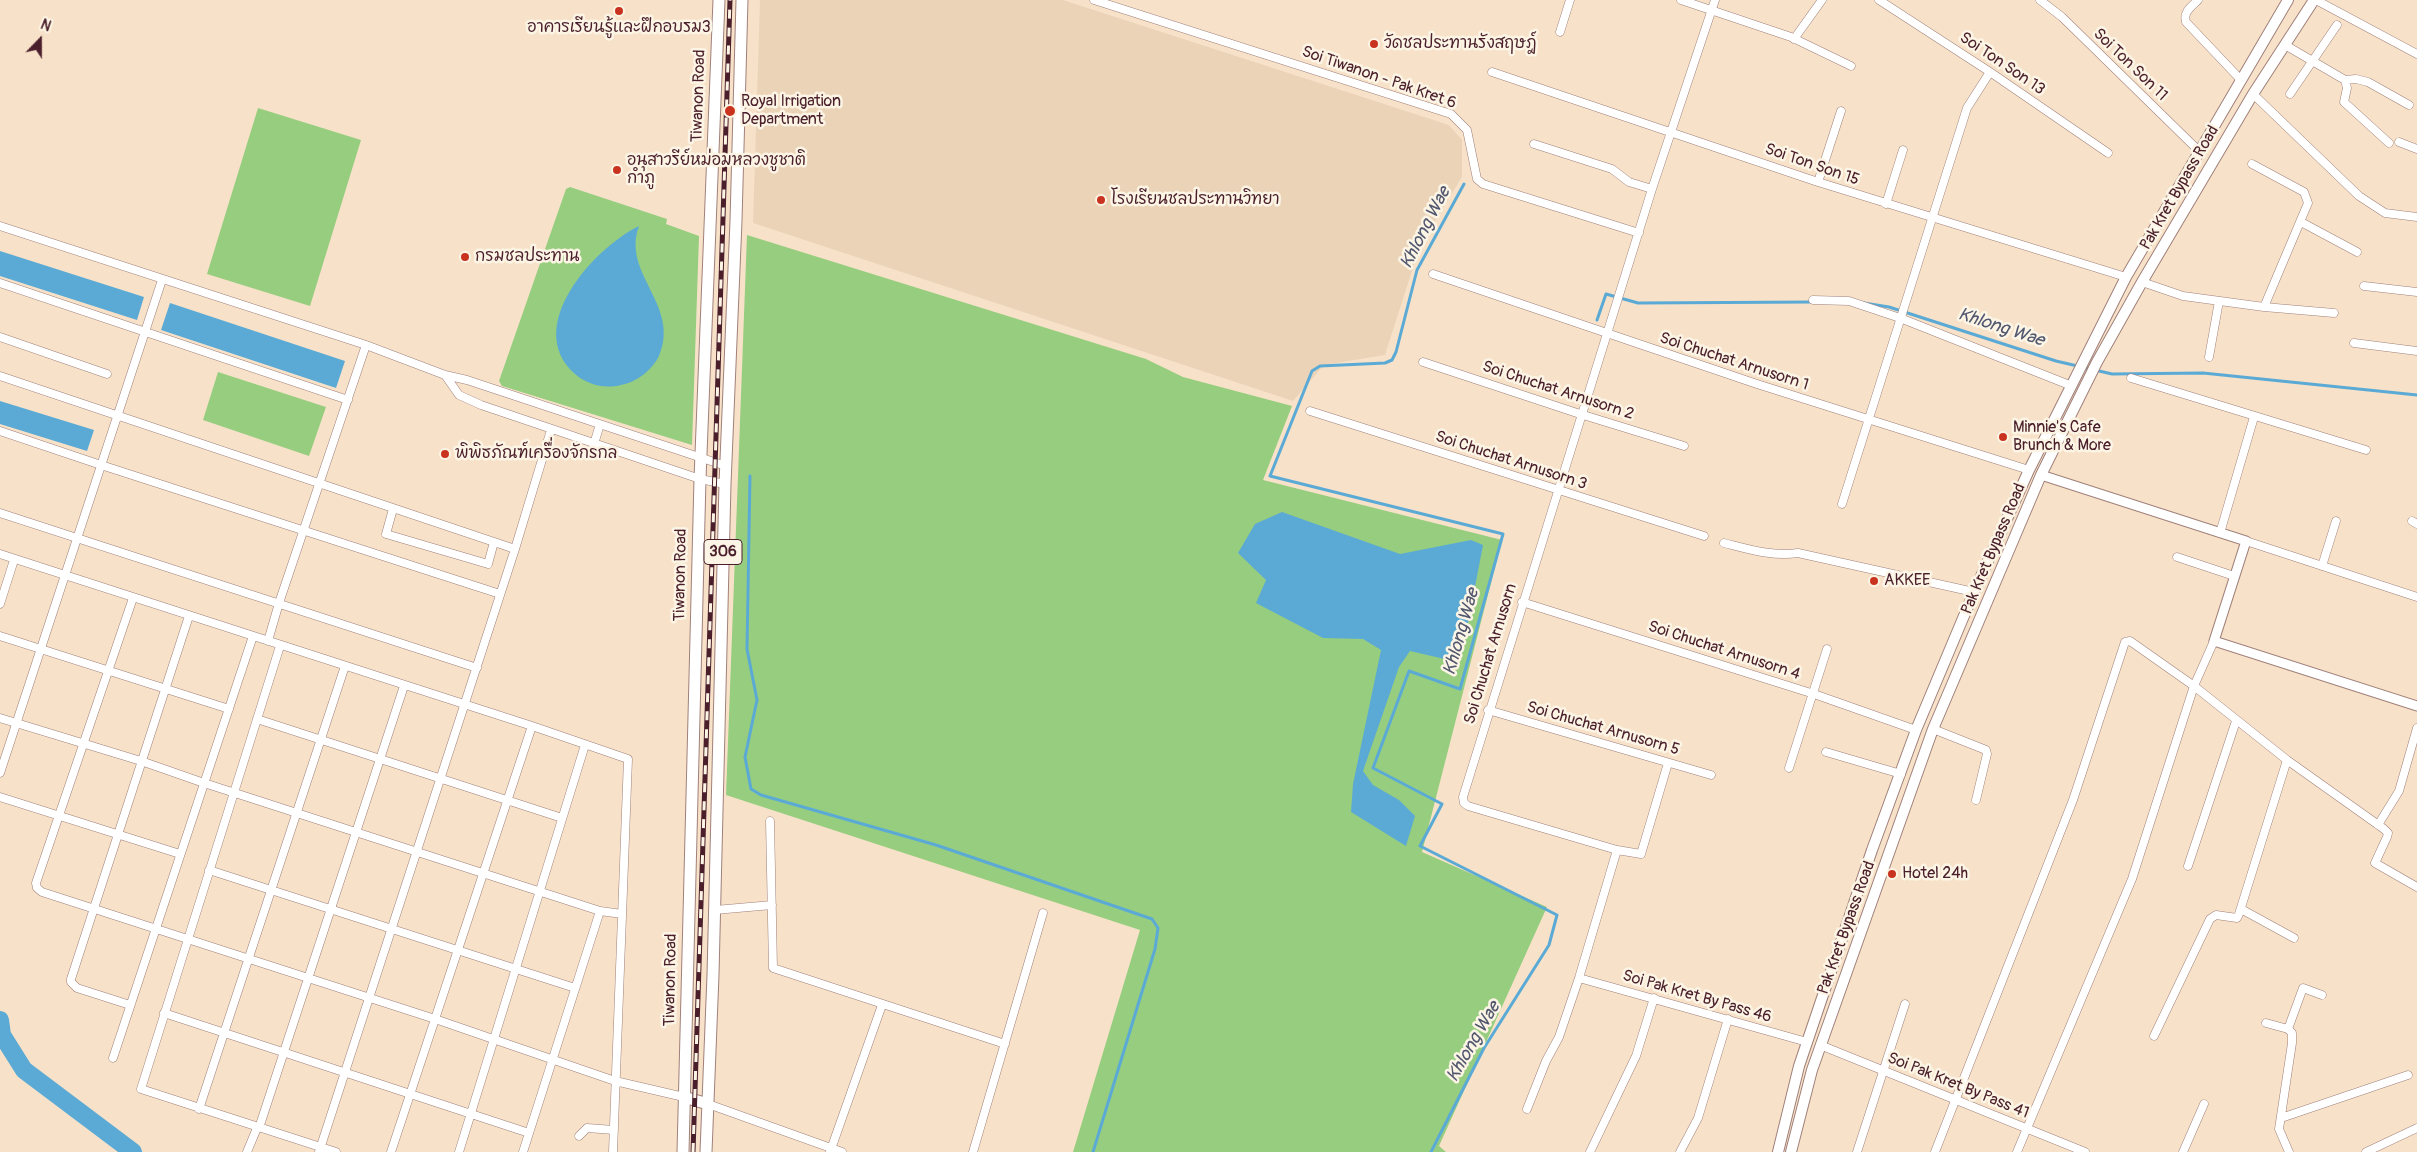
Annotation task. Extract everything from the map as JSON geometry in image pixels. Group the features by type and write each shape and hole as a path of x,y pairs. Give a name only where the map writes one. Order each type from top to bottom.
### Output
{"main road":[{"name":"Tiwanon Road","path":"684,1152 700,479 719,0"},
{"name":"306","path":"706,1152 715,910 725,484 742,0"},
{"name":"Pak Kret Bypass Road","path":"1778,1152 1799,1066 1872,850 1916,730 1974,592 2029,470 2126,277 2288,0"},
{"name":"Pak Kret Bypass Road","path":"1791,1152 1820,1045 1933,729 2041,475 2085,390 2097,362 2142,282 2253,94 2315,0"},
{"path":"684,1097 708,1104"}],"street":[{"name":"Soi Tiwanon - Pak Kret 6","path":"1094,0 1451,114 1467,130 1477,179 1483,184 1639,234"},
{"path":"1560,32 1570,0"},
{"path":"1681,0 1794,39 1851,66"},
{"name":"Soi Chuchat Arnusorn","path":"1617,850 1468,806 1464,803 1463,796 1580,414 1639,234 1670,131 1715,0"},
{"path":"1794,39 1822,0"},
{"name":"Soi Ton Son 13","path":"1878,0 1990,72 2108,154"},
{"name":"Soi Ton Son 11","path":"2040,0 2062,17 2199,151"},
{"path":"2198,0 2186,12 2186,22 2241,80"},
{"path":"2315,0 2417,54"},
{"path":"2290,94 2336,25"},
{"path":"2285,45 2345,80 2356,78 2368,82 2409,105"},
{"name":"Soi Ton Son 15","path":"1492,72 1886,204 2126,277"},
{"path":"1842,504 1967,108 1990,72"},
{"path":"2345,80 2347,88 2344,102 2389,143"},
{"path":"2253,94 2359,196 2385,214 2417,217"},
{"path":"1818,182 1841,111"},
{"path":"2399,142 2417,149"},
{"path":"1534,144 1612,169 1629,182 1652,189"},
{"path":"1886,204 1903,150"},
{"path":"2252,164 2304,192 2308,203 2264,307"},
{"path":"2301,222 2357,252"},
{"path":"0,226 366,345 445,375 467,380 726,466"},
{"name":"Soi Chuchat Arnusorn 1","path":"1433,274 1757,384 2029,470"},
{"path":"0,773 162,280"},
{"path":"2142,282 2183,296 2264,307 2334,313"},
{"path":"0,283 348,400"},
{"path":"2364,286 2417,292"},
{"path":"1814,300 1849,301 1900,316 2073,385"},
{"path":"2209,357 2219,301"},
{"path":"0,337 107,374"},
{"path":"2354,343 2417,351"},
{"path":"268,641 279,603 366,345"},
{"name":"Soi Chuchat Arnusorn 2","path":"1423,362 1684,446"},
{"path":"445,375 459,395 551,430 700,479 725,484"},
{"path":"0,376 320,485 516,549"},
{"path":"2131,378 2366,450"},
{"name":"Soi Chuchat Arnusorn 3","path":"1310,411 1704,536"},
{"path":"2220,533 2254,417"},
{"path":"594,444 600,424"},
{"path":"0,430 500,594"},
{"path":"320,1150 516,549 551,430"},
{"path":"2041,475 2417,597"},
{"path":"393,509 386,534 488,564 494,542"},
{"path":"0,514 77,537 477,668"},
{"path":"2322,566 2336,521"},
{"path":"2017,1152 2132,879 2194,686 2214,641 2246,541"},
{"path":"1724,543 1782,555 1798,553 1974,592"},
{"path":"0,554 532,726 628,759 613,1152"},
{"path":"2177,557 2234,576"},
{"path":"0,604 14,560"},
{"path":"134,598 58,816 36,883 37,888 42,892 435,1019 615,1081 684,1097"},
{"name":"Soi Chuchat Arnusorn 4","path":"1522,602 1814,694 1916,730"},
{"path":"130,1005 77,988 71,982 93,908 189,616"},
{"path":"0,636 229,709"},
{"path":"113,1058 253,636"},
{"path":"1935,1152 2073,800 2122,645 2125,642 2130,641 2194,686 2287,760 2388,833 2375,863 2417,886"},
{"path":"2214,641 2417,706"},
{"path":"280,646 141,1089 320,1150 336,1152"},
{"path":"1788,768 1814,694 1827,649"},
{"path":"200,1109 345,666"},
{"path":"247,1152 258,1128 284,1052 404,686"},
{"name":"Soi Chuchat Arnusorn 5","path":"1488,710 1710,775"},
{"path":"0,718 141,761 234,793 484,872 600,911 622,914"},
{"path":"256,719 562,818"},
{"path":"2188,866 2236,721"},
{"path":"391,1152 532,726"},
{"path":"2378,825 2399,791 2415,747 2417,728"},
{"path":"1933,729 1986,750 1987,754 1976,800"},
{"path":"459,1152 586,745"},
{"path":"1826,752 1901,774"},
{"path":"2154,1036 2210,919 2216,915 2237,918 2287,760"},
{"path":"1527,1109 1546,1061 1559,1037 1579,978 1617,850 1641,854 1668,762"},
{"path":"0,797 117,836 180,854"},
{"path":"770,821 773,968 1004,1044"},
{"path":"209,870 575,988"},
{"path":"715,910 772,905"},
{"path":"2241,909 2294,938"},
{"path":"523,1152 600,911"},
{"path":"973,1152 1043,912"},
{"name":"Soi Pak Kret By Pass 46","path":"1579,978 1807,1042"},
{"path":"2288,1029 2303,988 2322,994"},
{"path":"1590,1152 1636,1056 1654,998"},
{"path":"1857,1152 1905,1004"},
{"path":"831,1150 882,1005"},
{"path":"164,1013 529,1133"},
{"path":"1680,1152 1698,1118 1728,1019"},
{"path":"2266,1023 2288,1029 2292,1033 2279,1129 2289,1152"},
{"name":"Soi Pak Kret By Pass 41","path":"1820,1045 1956,1099 2067,1149 2085,1152"},
{"path":"2280,1118 2408,1075"},
{"path":"708,1104 831,1150 842,1152"},
{"path":"2183,1152 2204,1104"},
{"path":"579,1136 587,1128 614,1130"},
{"path":"2366,1152 2417,1128"}],"shaded area":[{"name":"โรงเรียนชลประทานวิทยา","path":"760,0 1063,0 1449,125 1462,140 1462,177 1420,246 1385,355 1324,365 1293,401 753,223"}],"green space":[{"path":"258,108 361,140 310,306 207,274"},
{"path":"570,187 667,219 666,224 699,236 692,445 502,386 499,381 566,189"},
{"path":"747,235 1146,359 1183,377 1292,406 1263,480 1502,540 1422,852 1547,907 1439,1146 1446,1152 1073,1152 1140,930 726,795"},
{"path":"218,372 326,407 309,456 203,420"}],"water":[{"path":"639,226 636,243 638,259 643,275 658,305 663,321 664,338 656,361 648,371 638,378 615,386 596,385 585,381 575,374 561,355 556,334 560,312 570,291 585,270 621,237"},
{"path":"0,251 144,297 137,320 0,276"},
{"path":"170,303 345,361 336,388 161,330"},
{"path":"0,401 94,430 87,451 0,424"},
{"path":"1282,512 1400,554 1471,540 1483,545 1462,654 1449,660 1410,651 1399,667 1363,771 1373,785 1399,800 1415,816 1406,846 1351,812 1353,784 1381,650 1363,639 1323,638 1256,603 1266,580 1238,553 1255,524"}],"waterway":[{"name":"Khlong Wae","path":"1431,1152 1484,1048 1549,945 1557,915 1420,846 1442,804 1373,768 1409,671 1460,689 1503,534 1270,476 1312,371 1320,366 1385,363 1392,360 1396,352 1417,270 1464,184"},
{"name":"Khlong Wae","path":"1597,320 1606,294 1638,303 1813,302"},
{"name":"Khlong Wae","path":"1864,303 1889,307 2056,361 2112,374 2203,373 2417,395"},
{"path":"750,476 747,649 757,700 745,757 751,789 761,795 936,845 1152,919 1158,928 1155,949 1093,1152"},
{"path":"0,1020 2,1035 24,1070 133,1152"}],"railway":[{"path":"693,1152 730,0"}],"place":[{"name":"อาคารเรียนรู้และฝึกอบรม3","path":"619,11"},
{"name":"วัดชลประทานรังสฤษฎ์","path":"1374,44"},
{"name":"Royal Irrigation Department","path":"730,111"},
{"name":"อนุสาวรีย์หม่อมหลวงชูชาติ กำภู","path":"617,170"},
{"name":"โรงเรียนชลประทานวิทยา","path":"1101,200"},
{"name":"กรมชลประทาน","path":"465,257"},
{"name":"Minnie's Cafe Brunch & More","path":"2003,437"},
{"name":"พิพิธภัณฑ์เครื่องจักรกล","path":"445,454"},
{"name":"AKKEE","path":"1874,581"},
{"name":"Hotel 24h","path":"1892,874"}]}
